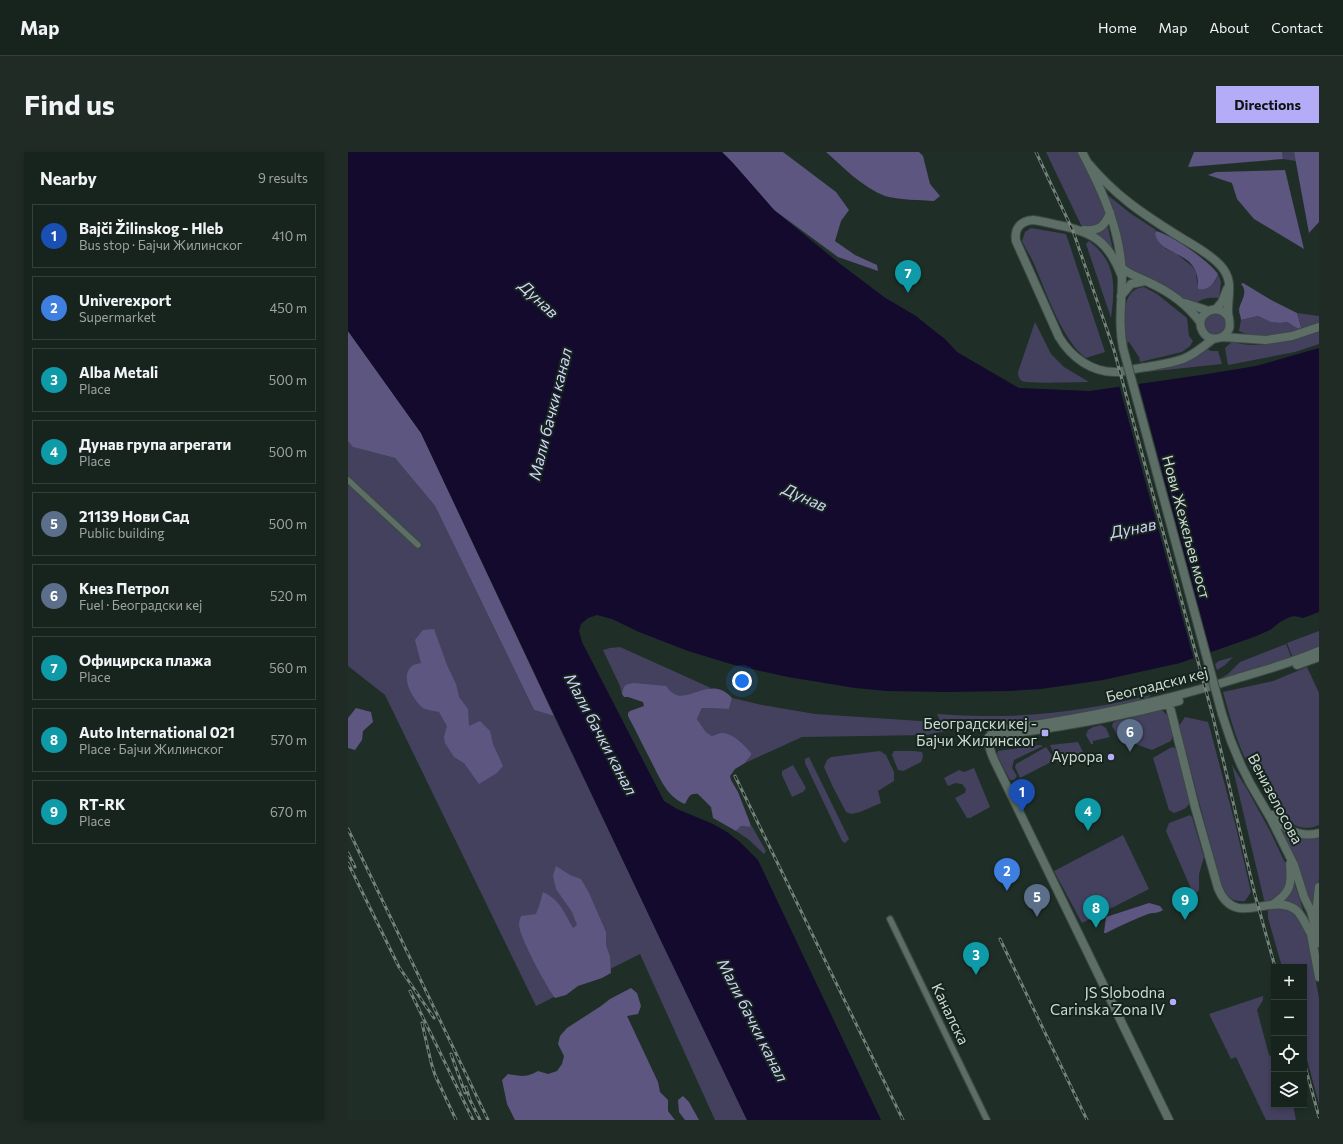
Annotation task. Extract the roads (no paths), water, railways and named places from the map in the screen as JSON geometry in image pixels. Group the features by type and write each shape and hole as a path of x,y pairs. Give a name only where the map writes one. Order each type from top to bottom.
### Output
{"main road":[{"path":"1082,152 1088,164 1098,176 1128,203 1215,260 1223,268 1229,284 1228,310 1230,327 1227,333 1222,337"},
{"name":"Нови Жежељев мост","path":"1088,164 1100,187 1110,213 1117,240 1122,277 1120,325 1123,348 1222,714"},
{"path":"1110,213 1101,227 1093,230 1081,230 1033,220 1021,224 1016,233 1016,241 1059,337 1076,358 1092,367 1113,372 1183,359 1196,352 1213,339 1222,337 1266,340 1292,336 1319,327"},
{"path":"1081,230 1095,237 1106,247 1114,258 1122,277"},
{"path":"1121,267 1129,273 1148,281 1182,302 1200,322 1202,331 1196,352"},
{"path":"1122,296 1131,284 1148,281"},
{"path":"1200,322 1203,315 1223,301 1229,284"},
{"path":"1182,302 1212,310 1222,311 1229,318"},
{"path":"1230,327 1235,333 1252,340"},
{"path":"1202,331 1213,339"},
{"name":"Београдски кеј","path":"1168,701 1297,660 1319,651"},
{"name":"Београдски кеј","path":"1169,1120 998,768 990,748 994,734 1168,701 1267,675 1319,657"},
{"path":"1168,701 1195,807 1220,893 1229,903 1242,909 1282,904 1288,906 1297,911 1316,939"},
{"name":"Венизелосова","path":"1222,714 1241,765 1290,856 1316,939 1319,977"},
{"path":"1263,805 1281,824 1290,831 1310,835 1319,832"},
{"path":"1271,905 1281,898 1288,890 1291,880 1290,856"},
{"path":"1316,939 1319,887"}],"street":[{"path":"348,480 418,545"},
{"name":"Каналска","path":"890,919 987,1120"}],"water":[{"path":"348,152 722,152 774,210 839,263 884,297 916,316 945,339 957,352 1019,388 1090,391 1256,366 1319,348 1319,612 1303,618 1295,616 1290,617 1280,622 1270,630 1254,637 1180,663 1103,680 1041,689 1009,691 887,691 855,688 788,677 734,665 688,651 639,632 612,619 597,615 588,618 581,624 579,631 582,642 664,801 677,809 713,824 727,832 740,842 758,860 881,1120 747,1120 421,433 348,331"}],"railway":[{"path":"1036,152 1073,231 1114,350 1213,717 1255,895 1274,964"},
{"path":"735,776 903,1120"},
{"path":"348,829 488,1120"},
{"path":"348,853 355,867"},
{"path":"348,863 399,967 434,1018"},
{"path":"1000,939 1087,1120"},
{"path":"410,991 473,1120"},
{"path":"422,1023 435,1075 456,1120"},
{"path":"451,1054 465,1093"},
{"path":"1307,1072 1319,1117"},
{"path":"466,1087 470,1100 480,1120"}],"place":[{"name":"Официрска плажа","path":"908,293"},
{"name":"Београдски кеј - Бајчи Жилинског","path":"1045,733"},
{"name":"Кнез Петрол","path":"1130,752"},
{"name":"Аурора","path":"1111,757"},
{"name":"Bajči Žilinskog - Hleb","path":"1022,812"},
{"name":"Дунав група агрегати","path":"1088,831"},
{"name":"Univerexport","path":"1007,891"},
{"name":"21139 Нови Сад","path":"1037,917"},
{"name":"RT-RK","path":"1185,920"},
{"name":"Auto International 021","path":"1096,928"},
{"name":"Alba Metali","path":"976,975"},
{"name":"JS Slobodna Carinska Zona IV","path":"1173,1002"}],"water label":[{"name":"Дунав","path":"539,299"},
{"name":"Мали бачки канал","path":"550,414"},
{"name":"Дунав","path":"805,497"},
{"name":"Дунав","path":"1133,528"},
{"name":"Мали бачки канал","path":"601,734"},
{"name":"Мали бачки канал","path":"753,1020"}]}
